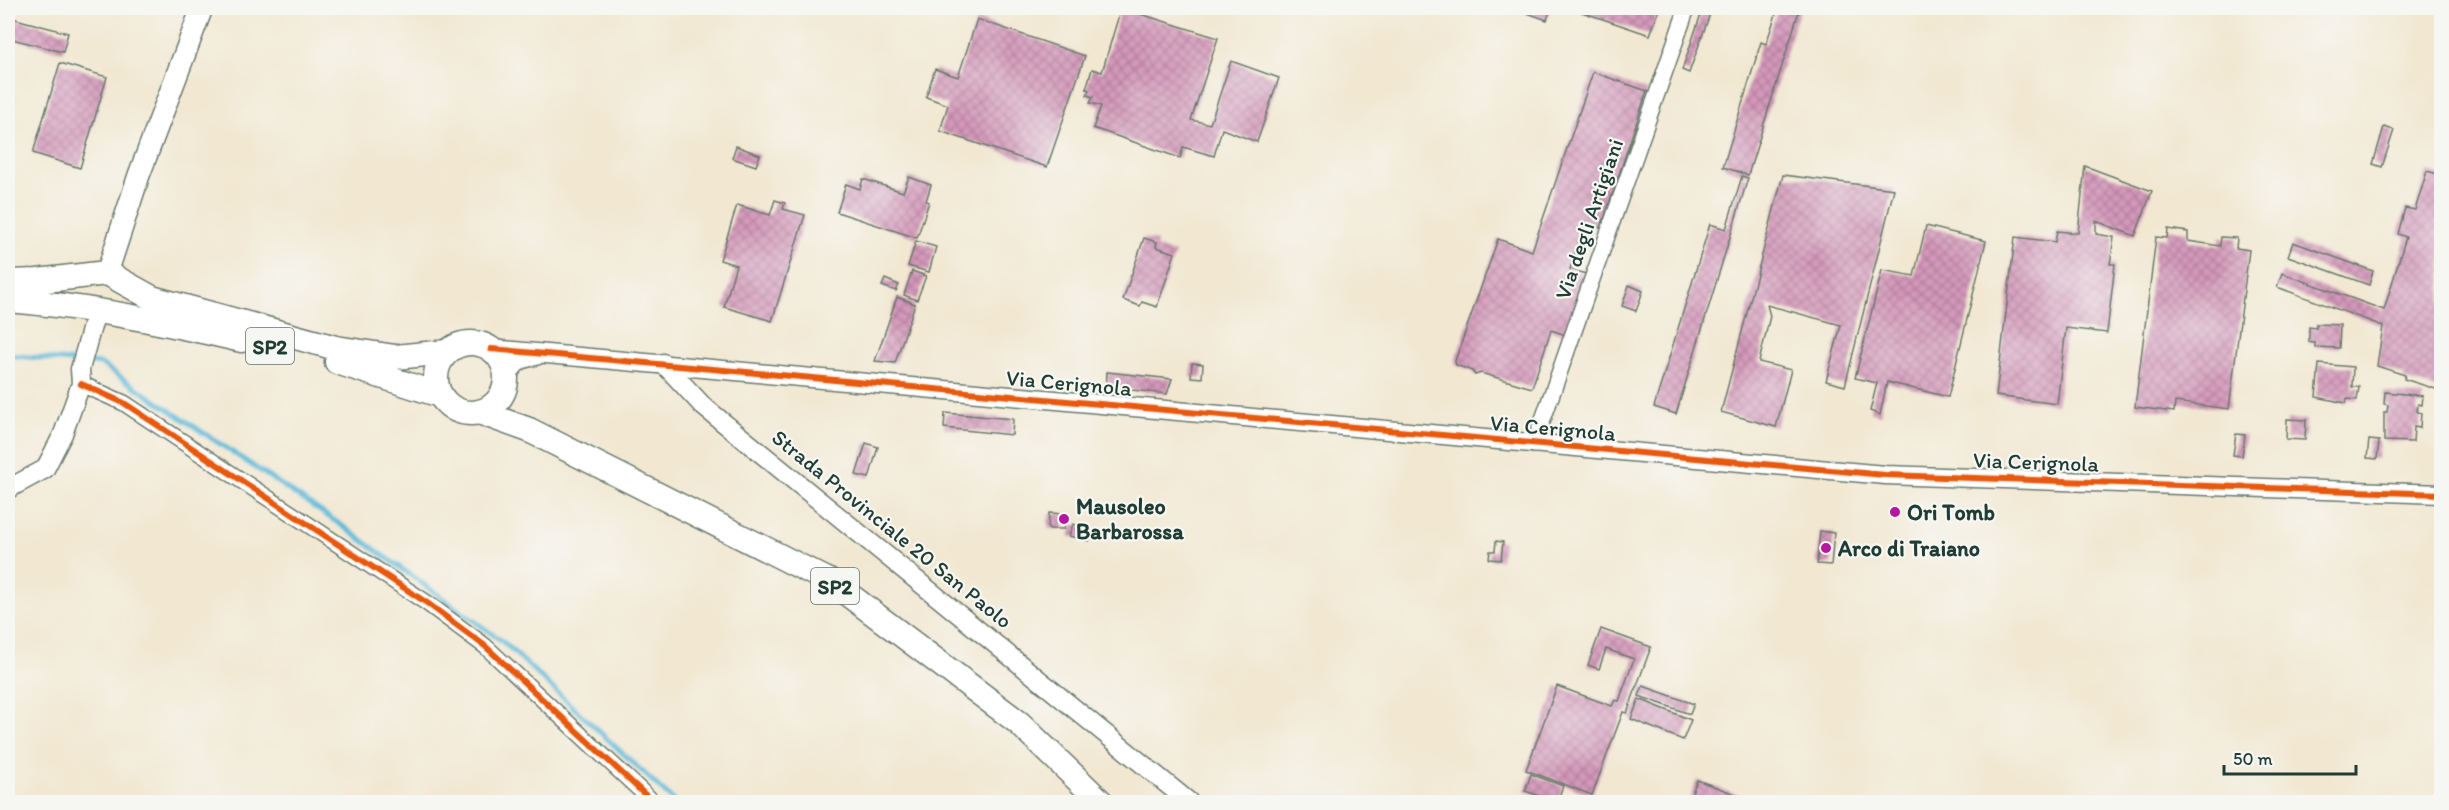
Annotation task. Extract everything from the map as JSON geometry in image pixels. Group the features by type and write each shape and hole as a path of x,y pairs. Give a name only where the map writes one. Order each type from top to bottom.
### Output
{"main road":[{"path":"8,282 107,273 139,175 202,8"},
{"name":"SP2","path":"107,273 152,298 336,348 395,357 447,352 468,343 491,349"},
{"name":"SP2","path":"8,300 92,323 167,323 358,367 440,395 457,410 479,412 529,430 832,583 1019,723 1101,802"},
{"path":"491,349 505,367 505,385 529,430"},
{"path":"440,395 436,373 447,352"},
{"path":"479,412 494,405 505,385"}],"street":[{"name":"Via degli Artigiani","path":"1534,445 1687,8"},
{"path":"8,489 45,469 63,434 92,323"},
{"path":"491,349 663,363"},
{"path":"505,385 512,366 522,358 544,354"},
{"name":"Via Cerignola","path":"663,363 1534,445 1885,475 2442,494"},
{"name":"Strada Provinciale 20 San Paolo","path":"663,363 703,406 1189,802"},
{"path":"80,376 427,603 477,639 653,802"}],"building":[{"path":"1121,8 1218,38 1191,120 1210,124 1231,61 1279,78 1257,142 1222,129 1214,156 1183,147 1180,158 1093,128 1101,106 1090,103 1093,97 1087,95 1089,90 1086,89 1092,69 1102,72"},
{"path":"1513,8 1551,8 1547,20"},
{"path":"1580,8 1660,8 1650,35 1579,11"},
{"path":"1703,8 1712,8 1689,73 1682,70"},
{"path":"1778,8 1800,8 1748,175 1723,167 1761,42 1766,44"},
{"path":"8,17 68,33 63,52 8,38"},
{"path":"977,19 1085,56 1047,167 940,131 948,105 926,97 935,69 958,77"},
{"path":"60,63 107,77 80,168 33,153"},
{"path":"1593,72 1647,91 1601,228 1585,222 1570,269 1586,274 1566,335 1551,330 1532,388 1481,373 1475,375 1472,371 1456,365 1455,361 1498,239 1532,251"},
{"path":"2384,127 2394,130 2382,167 2373,164"},
{"path":"736,146 760,155 756,166 732,158"},
{"path":"2085,166 2152,191 2135,236 2096,221 2096,234 2114,237 2110,264 2115,264 2107,333 2066,328 2057,404 1996,396 2015,237 2055,242 2057,231 2078,233"},
{"path":"2427,171 2442,175 2442,391 2404,379 2405,375 2377,366 2383,326 2277,287 2282,273 2384,310 2406,237 2398,234 2405,208 2415,210"},
{"path":"1783,175 1894,189 1845,386 1826,381 1841,325 1767,305 1770,316 1759,362 1791,370 1776,427 1721,412"},
{"path":"1742,176 1748,178 1676,414 1654,407 1710,224 1726,229"},
{"path":"909,177 931,185 926,201 929,202 917,238 837,212 846,184 860,189 863,179 903,192"},
{"path":"775,200 785,203 783,209 805,215 772,321 724,307 736,265 720,260 737,205 770,215"},
{"path":"1926,226 1986,241 1948,397 1887,382 1880,415 1870,411 1877,383 1855,378 1882,270 1914,276"},
{"path":"2168,229 2188,232 2188,241 2220,246 2221,237 2237,238 2236,248 2249,250 2229,409 2175,402 2174,412 2135,407 2156,237 2167,238"},
{"path":"1144,238 1157,242 1156,247 1175,253 1157,307 1142,302 1140,306 1123,300"},
{"path":"916,241 936,247 929,272 908,266"},
{"path":"2293,242 2373,271 2369,285 2288,256"},
{"path":"912,271 926,276 917,300 904,295"},
{"path":"885,279 899,285 896,291 882,286"},
{"path":"1629,285 1643,291 1636,311 1622,306"},
{"path":"897,297 915,304 895,363 875,361"},
{"path":"2316,324 2340,325 2339,348 2315,347 2315,343 2309,342 2309,327 2316,328"},
{"path":"1192,363 1203,364 1202,378 1191,377"},
{"path":"2319,364 2353,367 2352,387 2359,387 2357,400 2347,399 2346,403 2316,397"},
{"path":"1107,372 1172,379 1167,394 1106,387"},
{"path":"2385,392 2423,396 2422,405 2418,404 2417,412 2421,413 2420,428 2414,427 2413,442 2384,441 2384,412 2387,412 2388,405 2384,404"},
{"path":"945,413 1013,419 1012,435 944,428"},
{"path":"2287,419 2306,420 2305,440 2286,439"},
{"path":"2236,434 2245,435 2242,456 2233,455"},
{"path":"2369,440 2379,441 2377,459 2367,458"},
{"path":"866,443 878,447 869,478 856,475"},
{"path":"1049,513 1065,514 1064,529 1048,529"},
{"path":"1073,524 1093,530 1089,541 1069,536"},
{"name":"Arco di Traiano","path":"1820,531 1834,533 1831,565 1817,564"},
{"path":"1496,541 1503,542 1501,560 1489,559 1490,551 1495,551"},
{"path":"1601,629 1651,647 1627,713 1623,712 1592,795 1526,770 1557,686 1612,706 1615,700 1619,701 1634,659 1606,649 1599,669 1588,665"},
{"path":"1643,686 1694,704 1690,714 1639,696"},
{"path":"1639,699 1691,720 1683,740 1631,719"},
{"path":"1531,774 1563,786 1557,802 1525,791"},
{"path":"1697,780 1751,800 1750,802 1689,801"}],"waterway":[{"path":"8,355 101,364 344,527 502,641 675,802"}],"cycle path":[{"path":"491,349 1885,475 2442,494"},
{"path":"81,384 124,403 427,603 485,646 653,802"}],"place":[{"name":"Ori Tomb","path":"1895,512"},
{"name":"Mausoleo Barbarossa","path":"1064,519"},
{"name":"Arco di Traiano","path":"1826,548"}]}
